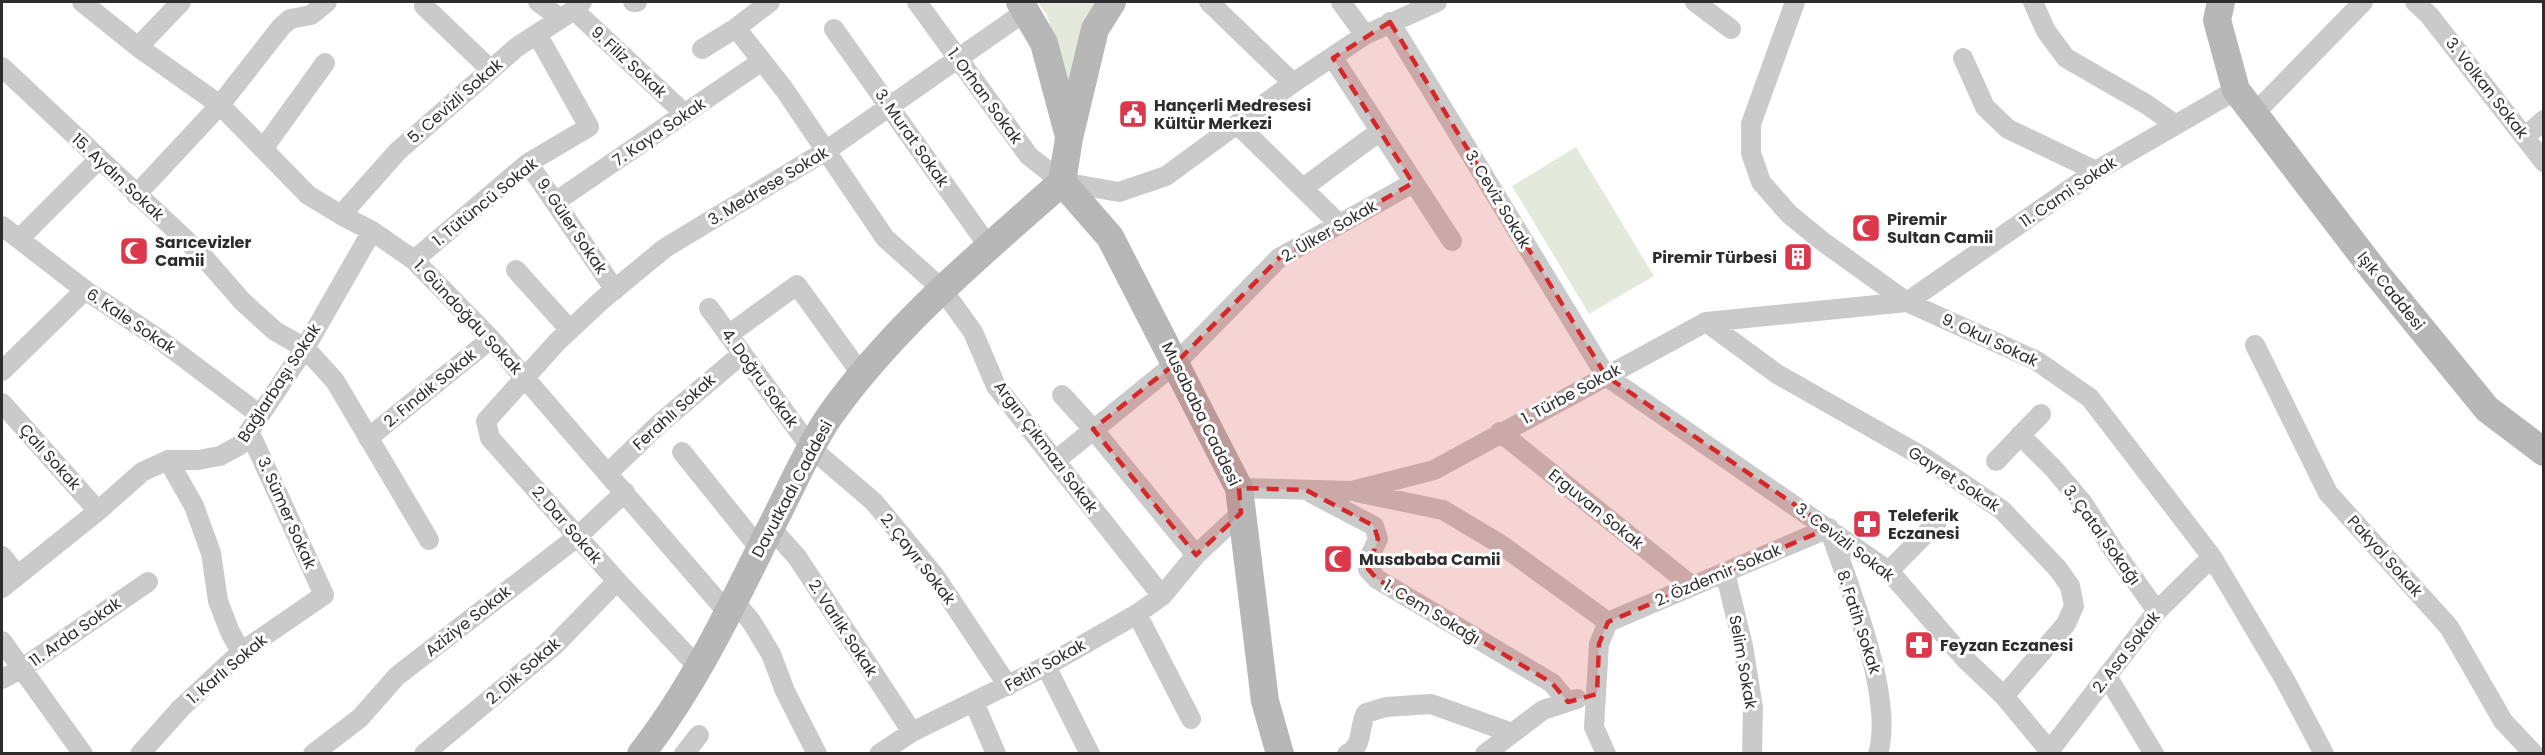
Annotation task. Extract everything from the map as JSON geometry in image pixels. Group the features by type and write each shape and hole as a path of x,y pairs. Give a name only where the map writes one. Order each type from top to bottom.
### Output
{"main road":[{"path":"1062,182 1069,138 1095,29 1112,2"},
{"name":"Işık Caddesi","path":"2221,2 2217,20 2236,90 2376,273 2487,409 2544,452"},
{"path":"1023,6 1044,43 1069,138"},
{"name":"Davutkadı Caddesi","path":"641,753 664,724 731,607 829,417 879,354 942,289 1062,182"},
{"name":"Musababa Caddesi","path":"1062,182 1110,237 1176,363 1240,500 1265,702 1280,753"}],"street":[{"name":"1. Gündoğdu Sokak","path":"82,2 138,47 220,105 308,195 372,231 414,260 491,339 625,492 731,607 751,621 771,654 785,691 817,753"},
{"path":"138,47 181,2"},
{"path":"136,195 220,105 281,27 290,19 311,15 327,2"},
{"name":"9. Filiz Sokak","path":"538,2 572,10 684,114"},
{"path":"702,49 736,28 770,2"},
{"name":"1. Orhan Sokak","path":"917,2 1029,156 1062,182"},
{"path":"1341,2 1365,35"},
{"path":"1062,182 1119,192 1166,176 1293,83 1365,35 1437,2"},
{"path":"1695,2 1731,29"},
{"name":"9. Okul Sokak","path":"1795,2 1751,124 1751,153 1761,182 1789,214 1822,242 1907,302 2037,361 2090,398 2212,557 2285,680 2324,753"},
{"path":"2033,2 2046,30 2066,58 2146,104 2176,125"},
{"path":"2254,114 2363,2"},
{"path":"1214,3 1293,83"},
{"path":"424,6 490,70"},
{"name":"3. Medrese Sokak","path":"524,377 570,330 665,248 827,150 958,59 1023,6"},
{"name":"3. Volkan Sokak","path":"2427,6 2544,162"},
{"name":"5. Cevizli Sokak","path":"341,215 398,151 490,70 572,10"},
{"name":"3. Ceviz Sokak","path":"1390,22 1606,376"},
{"name":"Argın Çıkmazı Sokak","path":"736,28 827,150 885,238 942,289 973,332 996,386 1162,596"},
{"name":"3. Murat Sokak","path":"834,29 989,247"},
{"name":"1. Tütüncü Sokak","path":"414,260 528,163 589,127 537,34"},
{"path":"1333,58 1452,241"},
{"path":"1963,58 1985,106 2008,129 2096,171"},
{"name":"7. Kaya Sokak","path":"555,202 762,61"},
{"path":"263,149 325,63"},
{"name":"15. Aydın Sokak","path":"2,67 201,254 242,301 275,331 305,348 335,381 429,540"},
{"name":"11. Cami Sokak","path":"1907,302 2096,171 2236,90"},
{"path":"2526,136 2544,120"},
{"path":"1237,124 1339,224"},
{"path":"1303,188 1380,131"},
{"path":"19,239 99,159"},
{"name":"9. Güler Sokak","path":"528,163 615,290"},
{"name":"2. Ülker Sokak","path":"1055,461 1176,363 1279,258 1413,183"},
{"name":"6. Kale Sokak","path":"2,226 85,290 159,339 255,423"},
{"name":"Bağlarbaşı Sokak","path":"9,582 98,512 142,472 168,460 198,460 220,456 240,445 305,348 372,231"},
{"path":"516,270 570,330"},
{"path":"728,334 797,285 862,375"},
{"path":"2,370 85,290"},
{"name":"1. Türbe Sokak","path":"1240,500 1306,490 1352,491 1434,470 1500,432 1706,322 1907,302"},
{"name":"4. Doğru Sokak","path":"709,308 811,448"},
{"name":"Gayret Sokak","path":"1706,322 1777,374 1925,459 2002,510 2058,569 2070,586 2074,606 2066,624 2004,696"},
{"name":"2. Fındık Sokak","path":"368,438 491,339"},
{"name":"Pakyol Sokak","path":"2255,345 2328,493 2449,627 2502,722 2534,753"},
{"name":"Ferahlı Sokak","path":"608,473 658,424 742,354"},
{"name":"3. Cevizli Sokak","path":"1606,376 1889,571 1966,660 2004,696 2049,752"},
{"name":"2. Dar Sokak","path":"524,377 486,421 490,438 616,581 697,666"},
{"path":"1062,395 1093,429 1196,555"},
{"name":"Çalı Sokak","path":"2,403 98,512"},
{"path":"1996,461 2041,414"},
{"name":"3. Sümer Sokak","path":"255,423 324,595"},
{"name":"Erguvan Sokak","path":"1500,432 1692,586"},
{"name":"3. Çatal Sokağı","path":"2019,435 2053,468 2082,502 2157,611"},
{"name":"2. Çayır Sokak","path":"811,448 874,502 935,576 1008,686"},
{"path":"682,452 765,538"},
{"path":"168,460 194,506 211,553 218,601 230,632 241,652"},
{"name":"1. Cem Sokağı","path":"1306,490 1374,526 1378,539 1370,556 1368,569 1377,579 1552,683 1568,702"},
{"path":"1352,491 1443,510 1500,544 1608,622 1599,644 1594,727 1606,753"},
{"name":"Aziziye Sokak","path":"313,753 360,718 397,676 577,537 625,492"},
{"name":"Fetih Sokak","path":"879,753 912,732 1008,686 1137,614 1162,596 1240,500"},
{"path":"1889,571 1937,522"},
{"name":"2. Özdemir Sokak","path":"1608,622 1829,528"},
{"name":"8. Fatih Sokak","path":"1829,528 1878,680 1882,741 1878,753"},
{"name":"2. Varlık Sokak","path":"765,538 796,557 912,732"},
{"path":"2,556 9,582"},
{"name":"2. Asa Sokak","path":"2049,752 2157,611 2212,557"},
{"name":"Selim Sokak","path":"1725,572 1743,646 1753,708 1752,753"},
{"name":"2. Dik Sokak","path":"424,753 555,645 616,581"},
{"name":"11. Arda Sokak","path":"2,679 21,669 148,582"},
{"name":"1. Karlı Sokak","path":"140,753 181,708 241,652 324,595"},
{"path":"1137,614 1191,719"},
{"path":"2,642 83,753"},
{"path":"1046,666 1090,753"},
{"path":"2107,676 2154,753"},
{"path":"1485,753 1543,710 1596,694"},
{"path":"974,702 996,753"},
{"path":"1347,753 1353,751 1360,740 1360,724 1366,713 1386,707 1431,704 1512,733"},
{"path":"684,753 699,735"}],"highlighted area":[{"path":"1390,22 1606,376 1829,528 1608,622 1599,644 1597,694 1568,702 1552,683 1377,579 1368,569 1378,539 1374,526 1306,490 1239,488 1241,513 1196,555 1093,429 1176,363 1279,258 1413,183 1333,58"}],"green space":[{"path":"1038,2 1101,2 1067,84 1047,15"},
{"path":"1576,147 1654,276 1589,314 1512,186"}],"place":[{"name":"Hançerli Medresesi Kültür Merkezi","path":"1133,114"},
{"name":"Piremir Sultan Camii","path":"1866,228"},
{"name":"Sarıcevizler Camii","path":"134,251"},
{"name":"Piremir Türbesi","path":"1798,257"},
{"name":"Teleferik Eczanesi","path":"1867,524"},
{"name":"Musababa Camii","path":"1338,559"},
{"name":"Feyzan Eczanesi","path":"1919,645"}]}
